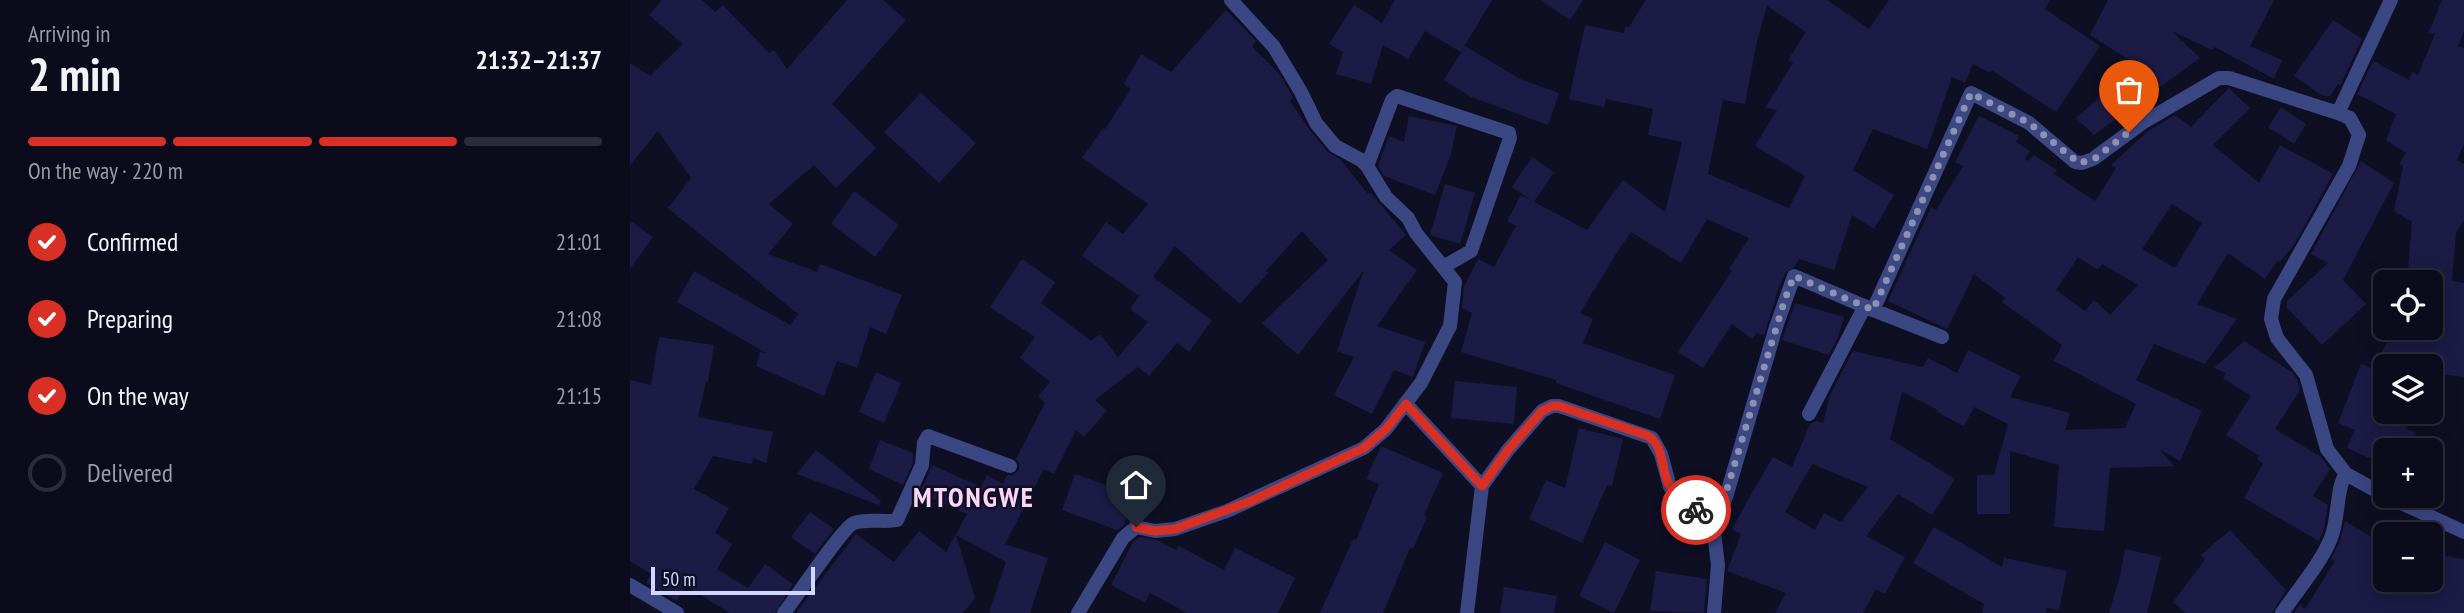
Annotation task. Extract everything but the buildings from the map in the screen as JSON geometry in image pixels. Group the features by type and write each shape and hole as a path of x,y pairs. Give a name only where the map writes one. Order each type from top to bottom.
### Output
{"street":[{"path":"1078,613 1123,538 1136,527 1155,531 1175,529 1251,501 1364,448 1386,429 1421,383 1450,326 1455,282 1416,233 1408,218 1386,197 1367,166 1335,146 1316,123 1274,47 1231,0"},
{"path":"2338,113 2391,0"},
{"path":"1809,414 1869,308 1971,93 2029,123 2079,163 2094,159 2142,123 2220,78 2229,78 2350,118 2359,135 2349,166 2274,299 2271,319 2277,338 2306,375 2327,449 2346,474 2464,532"},
{"path":"1367,166 1392,100 1397,96 1509,133 1510,138 1471,251 1443,267"},
{"path":"1714,613 1718,565 1713,525 1726,497 1794,276 1942,337"},
{"path":"1406,404 1482,486"},
{"path":"1467,613 1482,486 1508,450 1542,411 1552,406 1559,406 1652,438 1661,454 1670,487 1713,525"},
{"path":"784,613 847,526 871,519 879,522 897,520 922,465 924,443 928,436 1010,466"},
{"path":"2282,613 2331,539 2339,507 2340,481 2346,474"},
{"path":"630,584 677,613"}],"way so far":[{"path":"1696,510 1713,525 1720,512 1794,276 1873,310 1971,93 2029,123 2079,163 2094,159 2129,132"}],"district":[{"name":"MTONGWE","path":"974,496"}],"route":[{"path":"1136,527 1155,531 1175,529 1251,501 1364,448 1386,429 1406,404 1482,486 1508,450 1542,411 1552,406 1646,435 1656,443 1670,487 1696,510"}]}
